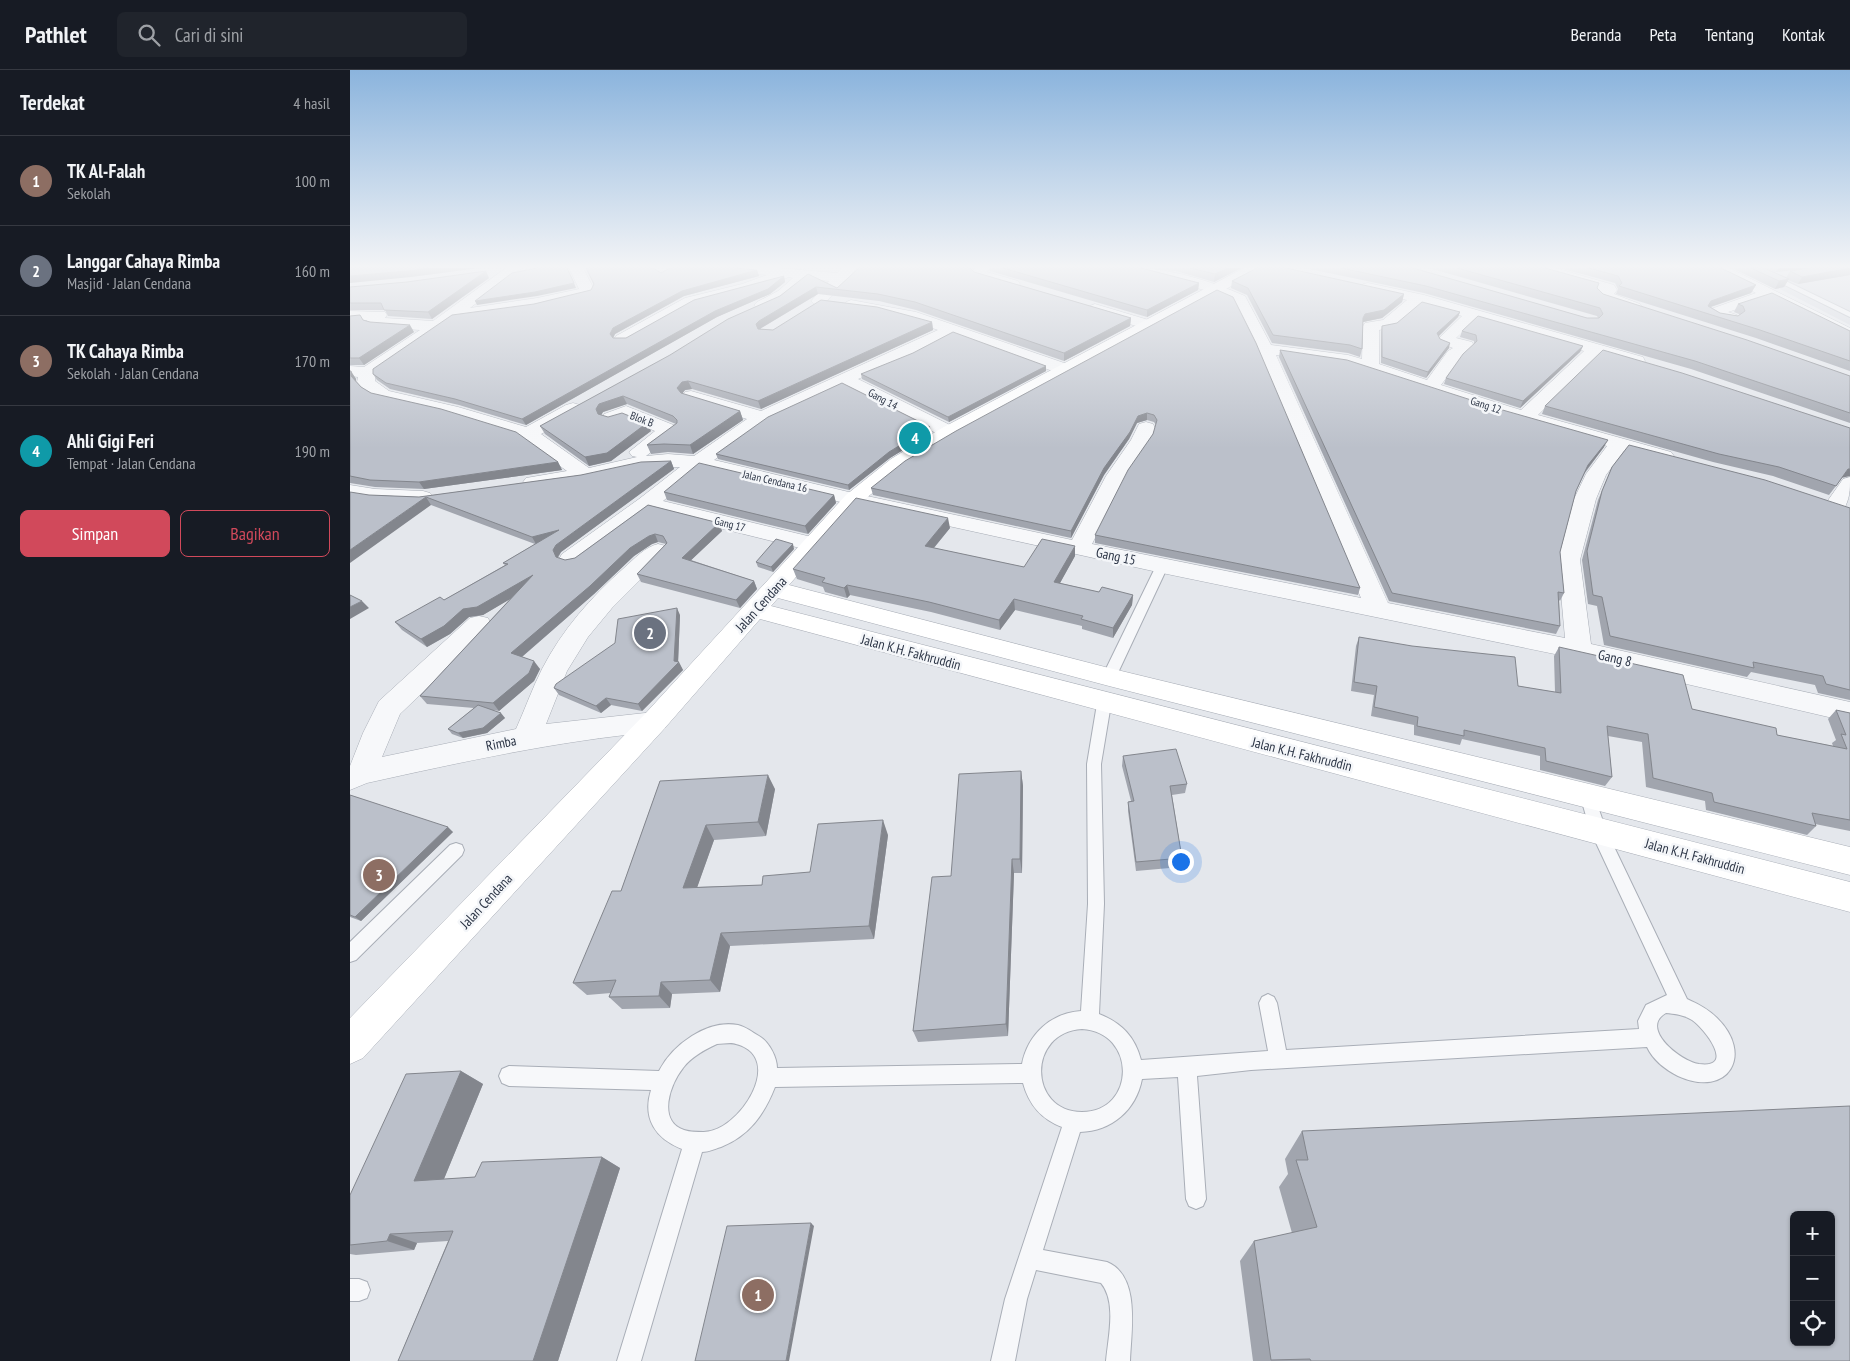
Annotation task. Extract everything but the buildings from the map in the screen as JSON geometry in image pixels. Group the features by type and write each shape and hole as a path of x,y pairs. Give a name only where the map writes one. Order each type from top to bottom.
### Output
{"street":[{"path":"432,328 358,371 373,390 383,395 451,411 528,434 585,474"},
{"path":"622,339 641,328"},
{"path":"945,328 1064,369"},
{"name":"Jalan Cendana","path":"350,1045 654,722 853,499 898,463 949,432 1138,328"},
{"path":"1254,328 1379,611"},
{"path":"1370,366 1371,328"},
{"path":"1431,386 1454,355 1466,346 1445,340 1458,328"},
{"path":"1536,328 1574,337 1595,350 1648,365"},
{"path":"1838,328 1850,334"},
{"path":"570,559 647,504 698,462 762,417 951,330"},
{"path":"902,339 918,346"},
{"name":"Gang 12","path":"1265,350 1326,356 1370,366 1524,417 1682,461"},
{"path":"1524,417 1595,350"},
{"name":"Gang 14","path":"844,379 906,412 949,432"},
{"path":"691,396 762,417"},
{"path":"528,434 589,400"},
{"name":"Blok B","path":"611,418 628,413 669,430 617,467"},
{"path":"1079,548 1116,476 1141,440 1146,428"},
{"path":"1579,650 1570,560 1585,499 1596,474 1619,444"},
{"name":"Jalan Cendana 16","path":"516,485 668,460 698,462 853,499"},
{"path":"1835,506 1850,483"},
{"path":"350,491 402,497 444,496"},
{"name":"Gang 15","path":"853,499 1379,611"},
{"name":"Gang 17","path":"647,504 812,544"},
{"path":"527,737 558,663 587,619 625,578 658,551"},
{"name":"Jalan K.H. Fakhruddin","path":"774,589 1106,690 1598,830 1850,897"},
{"name":"Jalan K.H. Fakhruddin","path":"755,610 1106,690 1587,795 1850,861"},
{"name":"Gang 8","path":"1379,611 1579,650 1850,712"},
{"path":"356,776 389,708 479,624"},
{"name":"Rimba","path":"356,776 527,737 609,725 654,722"}],"lane":[{"path":"1090,1020 1096,904 1094,764 1106,690 1162,566"},
{"path":"1587,795 1598,830 1681,1006"},
{"path":"350,954 456,850"},
{"path":"1268,1003 1279,1060"},
{"path":"1665,1004 1681,1006 1699,1013 1714,1027 1720,1035 1725,1051 1725,1059 1719,1070 1712,1073 1696,1074 1678,1067 1661,1054 1650,1038 1648,1022 1653,1011 1665,1004"},
{"path":"1073,1020 1090,1020 1107,1026 1120,1037 1129,1052 1132,1070 1129,1088 1121,1103 1108,1115 1091,1122 1073,1123 1051,1114 1036,1096 1031,1072 1034,1054 1042,1038 1056,1026 1073,1020"},
{"path":"718,1035 738,1035 756,1042 766,1057 768,1078 760,1102 743,1124 719,1139 694,1144 674,1138 661,1124 657,1103 663,1081 676,1060 696,1044 718,1035"},
{"path":"1132,1070 1650,1038"},
{"path":"1187,1067 1196,1198"},
{"path":"768,1078 1031,1072"},
{"path":"509,1076 663,1081"},
{"path":"1003,1361 1016,1299 1073,1123"},
{"path":"629,1361 694,1144"},
{"path":"1030,1258 1107,1273 1117,1285 1121,1309 1118,1361"}],"place":[{"name":"Ahli Gigi Feri","path":"915,438"},
{"name":"Langgar Cahaya Rimba","path":"650,633"},
{"name":"TK Cahaya Rimba","path":"379,875"},
{"name":"TK Al-Falah","path":"758,1295"}]}
